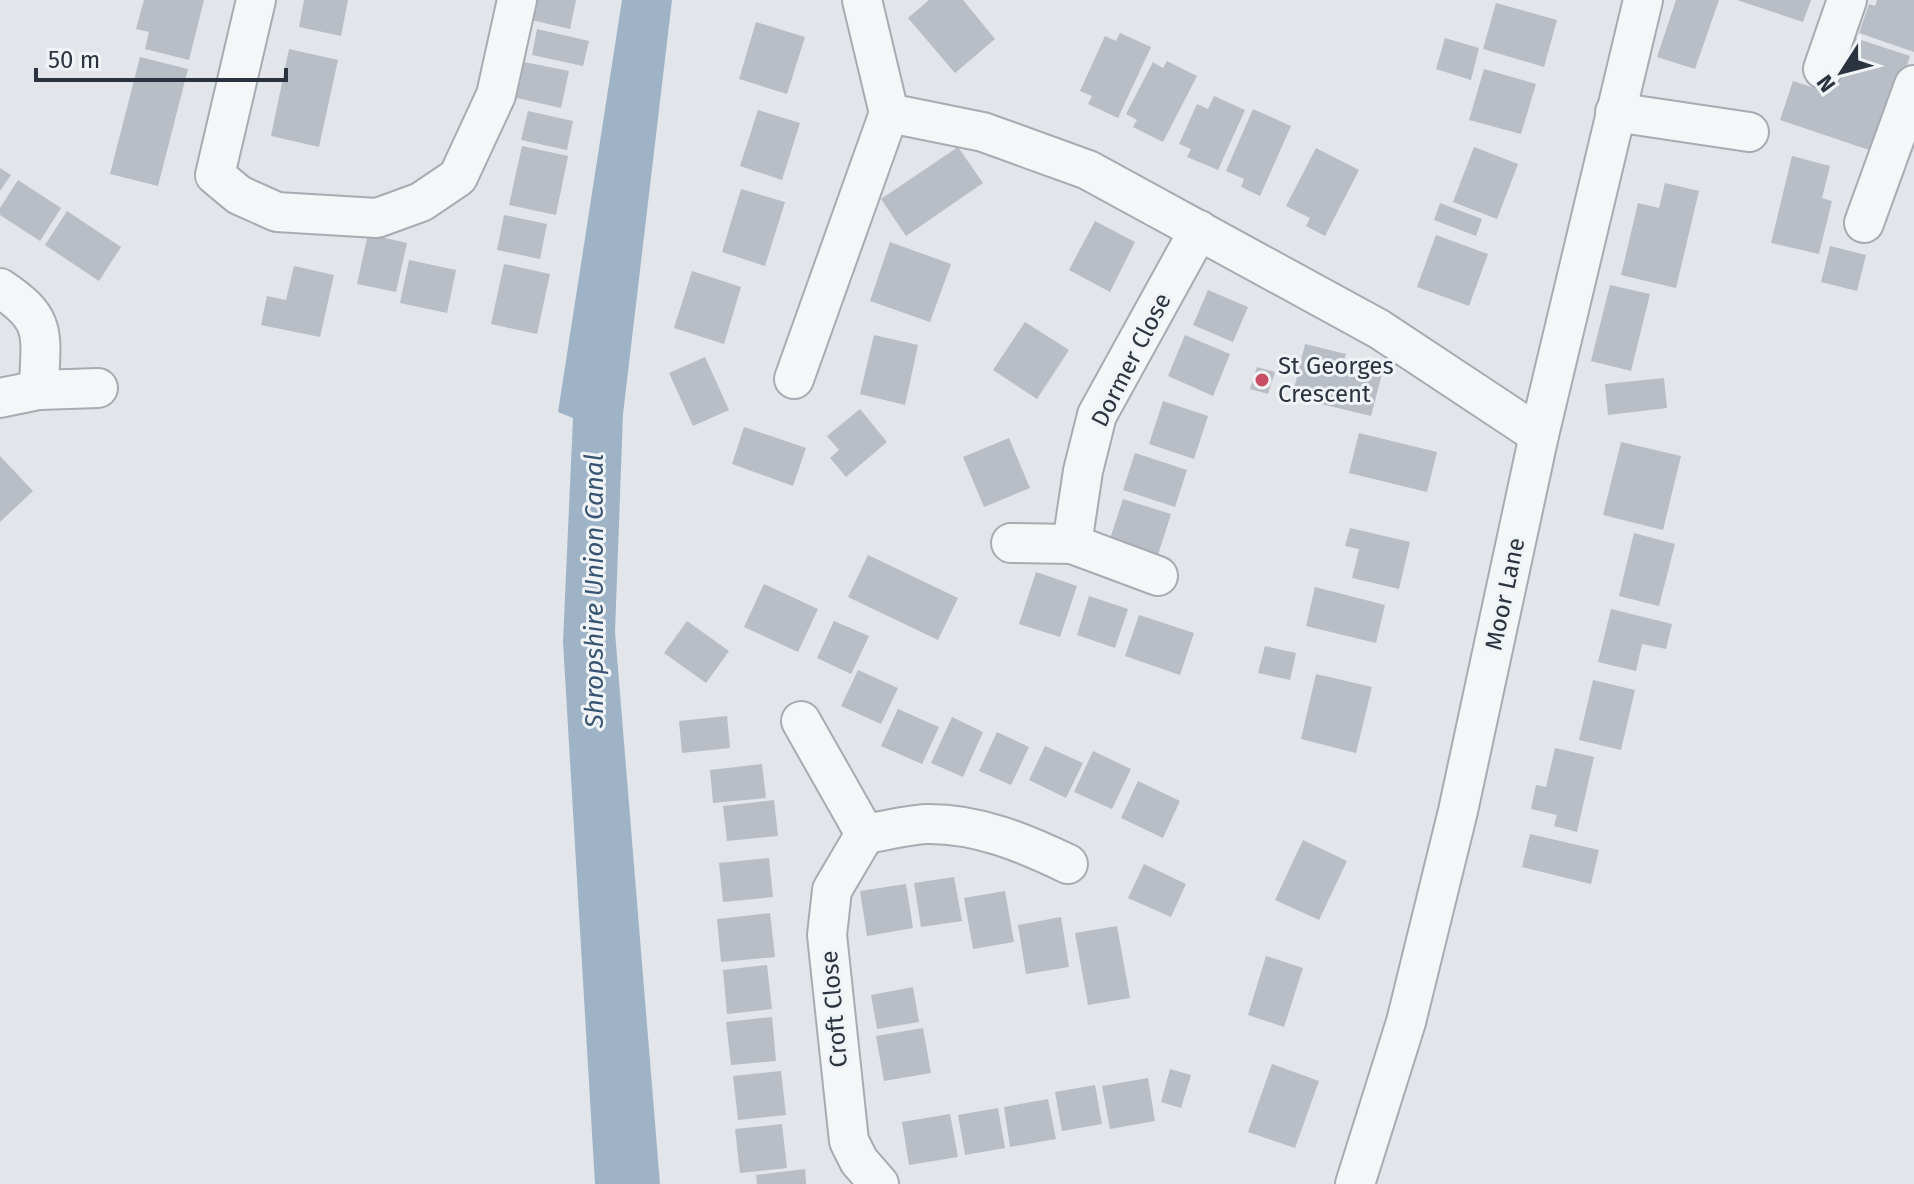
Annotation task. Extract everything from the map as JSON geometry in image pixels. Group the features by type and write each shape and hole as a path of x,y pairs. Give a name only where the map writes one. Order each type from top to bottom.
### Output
{"street":[{"path":"256,0 215,175 239,195 277,212 377,218 421,202 458,177 496,95 517,0"},
{"path":"794,379 889,113 862,0"},
{"name":"Moor Lane","path":"1355,1184 1406,1022 1458,811 1539,435 1643,0"},
{"path":"1823,69 1847,0"},
{"path":"1864,223 1914,85"},
{"path":"1615,112 1749,132"},
{"path":"889,113 983,132 1088,170 1379,329 1539,435"},
{"name":"Dormer Close","path":"1072,544 1083,471 1097,415 1199,230"},
{"path":"0,288 27,306 40,327 39,390"},
{"path":"0,398 39,390 98,388"},
{"path":"1011,543 1072,544 1158,576"},
{"path":"801,721 865,834 926,824 977,829 1029,846 1068,864"},
{"name":"Croft Close","path":"865,834 832,890 827,935 849,1141 859,1161 879,1184"}],"water":[{"name":"Shropshire Union Canal","path":"622,0 672,0 623,414 615,632 660,1184 595,1184 563,642 573,418 558,412"}],"building":[{"path":"144,0 204,0 189,60 145,49 149,32 136,29"},
{"path":"304,0 348,0 341,36 299,27"},
{"path":"531,0 576,0 570,29 527,19"},
{"path":"929,0 963,0 995,39 955,73 908,18"},
{"path":"1676,0 1719,0 1695,69 1657,57"},
{"path":"1737,0 1811,0 1803,22"},
{"path":"1877,0 1914,0 1914,52 1859,33 1869,4 1875,6"},
{"path":"1496,3 1557,20 1544,67 1483,49"},
{"path":"756,22 805,37 787,94 739,79"},
{"path":"537,29 589,41 583,66 532,55"},
{"path":"1120,33 1151,47 1118,118 1088,104 1092,96 1080,91 1105,36 1116,41"},
{"path":"1849,36 1910,56 1878,153 1780,120 1793,81 1830,93"},
{"path":"1445,38 1479,48 1471,80 1436,69"},
{"path":"289,49 338,60 319,147 271,136"},
{"path":"140,57 188,69 158,186 110,174"},
{"path":"1167,61 1197,76 1163,142 1133,127 1137,120 1126,114 1153,62 1163,68"},
{"path":"524,62 569,71 561,108 517,98"},
{"path":"1484,69 1536,84 1521,134 1469,120"},
{"path":"1214,96 1245,110 1218,170 1187,157 1191,149 1179,144 1197,104 1208,109"},
{"path":"1253,109 1291,126 1260,196 1241,187 1244,179 1226,171"},
{"path":"758,110 800,123 782,180 740,166"},
{"path":"528,111 573,121 567,150 521,140"},
{"path":"522,146 568,156 556,215 509,205"},
{"path":"958,147 983,183 906,236 881,199"},
{"path":"1474,147 1518,164 1497,219 1453,202"},
{"path":"1316,148 1359,170 1325,236 1306,226 1310,218 1286,206"},
{"path":"1792,156 1830,166 1822,198 1832,201 1819,254 1771,243"},
{"path":"0,168 11,175 0,191"},
{"path":"18,180 61,208 40,241 0,215 0,208"},
{"path":"1665,183 1699,191 1676,288 1621,275 1638,203 1659,208"},
{"path":"741,189 785,202 765,266 722,252"},
{"path":"1440,203 1482,219 1476,236 1434,220"},
{"path":"67,211 121,247 99,281 45,245"},
{"path":"504,215 547,224 540,259 497,250"},
{"path":"1095,221 1135,242 1110,292 1069,270"},
{"path":"368,234 407,243 396,292 357,284"},
{"path":"1436,235 1488,254 1469,306 1417,287"},
{"path":"890,242 951,264 930,322 870,301"},
{"path":"1830,246 1866,255 1857,291 1821,282"},
{"path":"409,260 456,270 447,313 400,303"},
{"path":"504,264 550,274 537,334 491,324"},
{"path":"294,266 334,275 320,337 261,325 267,296 286,300"},
{"path":"692,271 741,287 724,344 674,328"},
{"path":"1610,285 1650,294 1631,371 1591,361"},
{"path":"1208,290 1248,307 1233,342 1193,325"},
{"path":"1025,322 1069,350 1037,399 993,370"},
{"path":"874,335 918,345 905,405 860,394"},
{"path":"1185,335 1230,354 1213,396 1168,376"},
{"path":"1305,344 1346,354 1344,361 1383,370 1371,416 1292,397"},
{"path":"705,357 729,410 693,426 669,373"},
{"name":"St Georges Crescent","path":"1257,367 1275,372 1268,394 1250,389"},
{"path":"1664,378 1667,408 1608,415 1605,384"},
{"path":"1163,401 1208,416 1194,459 1149,444"},
{"path":"860,409 887,442 846,477 830,458 839,450 827,436"},
{"path":"744,427 806,448 793,486 732,464"},
{"path":"1359,433 1437,452 1427,492 1349,473"},
{"path":"1009,438 1030,488 984,507 963,457"},
{"path":"1621,442 1681,456 1663,530 1603,515"},
{"path":"1135,453 1187,470 1175,507 1123,490"},
{"path":"0,456 33,491 0,522"},
{"path":"1123,499 1171,514 1157,558 1109,542"},
{"path":"1350,528 1410,542 1399,589 1352,578 1359,549 1345,546"},
{"path":"1634,533 1675,544 1659,606 1619,596"},
{"path":"868,555 958,598 938,640 848,597"},
{"path":"1036,572 1077,586 1060,637 1019,624"},
{"path":"764,584 818,609 798,652 744,627"},
{"path":"1315,587 1385,605 1376,643 1306,626"},
{"path":"1089,596 1128,609 1115,648 1077,635"},
{"path":"1611,609 1672,624 1666,649 1642,644 1636,671 1598,662"},
{"path":"1139,615 1194,633 1180,675 1125,656"},
{"path":"687,621 729,651 706,683 664,653"},
{"path":"834,621 869,636 851,674 817,658"},
{"path":"1265,646 1296,653 1290,680 1258,673"},
{"path":"858,670 898,688 881,724 841,706"},
{"path":"1316,674 1372,687 1356,753 1301,739"},
{"path":"1593,680 1635,690 1621,750 1579,740"},
{"path":"898,709 939,727 922,764 881,746"},
{"path":"727,716 730,748 682,753 679,721"},
{"path":"952,717 983,732 963,777 931,763"},
{"path":"997,732 1029,747 1011,785 979,771"},
{"path":"1045,746 1083,763 1066,798 1029,780"},
{"path":"1555,748 1594,757 1577,832 1554,826 1557,815 1531,809 1536,785 1546,787"},
{"path":"1093,751 1131,769 1112,809 1074,792"},
{"path":"762,764 766,798 713,803 710,770"},
{"path":"1138,781 1180,801 1163,838 1121,818"},
{"path":"774,800 778,836 727,841 723,806"},
{"path":"1530,834 1599,850 1591,884 1522,867"},
{"path":"1303,840 1347,861 1319,920 1275,900"},
{"path":"769,858 773,897 723,902 719,863"},
{"path":"1144,864 1186,884 1171,917 1128,898"},
{"path":"954,877 962,921 921,927 914,883"},
{"path":"906,884 913,928 867,936 860,891"},
{"path":"1005,891 1014,942 973,949 964,898"},
{"path":"770,913 775,957 721,962 717,919"},
{"path":"1061,917 1069,967 1026,974 1018,925"},
{"path":"1117,926 1130,998 1088,1005 1075,933"},
{"path":"1266,956 1303,968 1284,1027 1248,1015"},
{"path":"767,965 772,1009 727,1014 723,970"},
{"path":"913,987 919,1022 877,1029 871,995"},
{"path":"772,1017 776,1061 731,1065 726,1022"},
{"path":"923,1028 931,1073 884,1081 876,1036"},
{"path":"1272,1064 1319,1081 1295,1148 1248,1132"},
{"path":"1170,1069 1191,1075 1181,1108 1161,1102"},
{"path":"781,1071 786,1115 738,1120 733,1076"},
{"path":"1148,1078 1155,1121 1110,1129 1102,1086"},
{"path":"1095,1085 1102,1124 1062,1131 1055,1092"},
{"path":"1048,1099 1056,1139 1010,1147 1004,1107"},
{"path":"998,1108 1005,1148 965,1155 958,1115"},
{"path":"950,1114 958,1157 909,1165 902,1122"},
{"path":"782,1124 787,1168 740,1173 735,1129"},
{"path":"805,1169 806,1184 757,1184 756,1175"}],"place":[{"name":"St Georges Crescent","path":"1262,380"}]}
